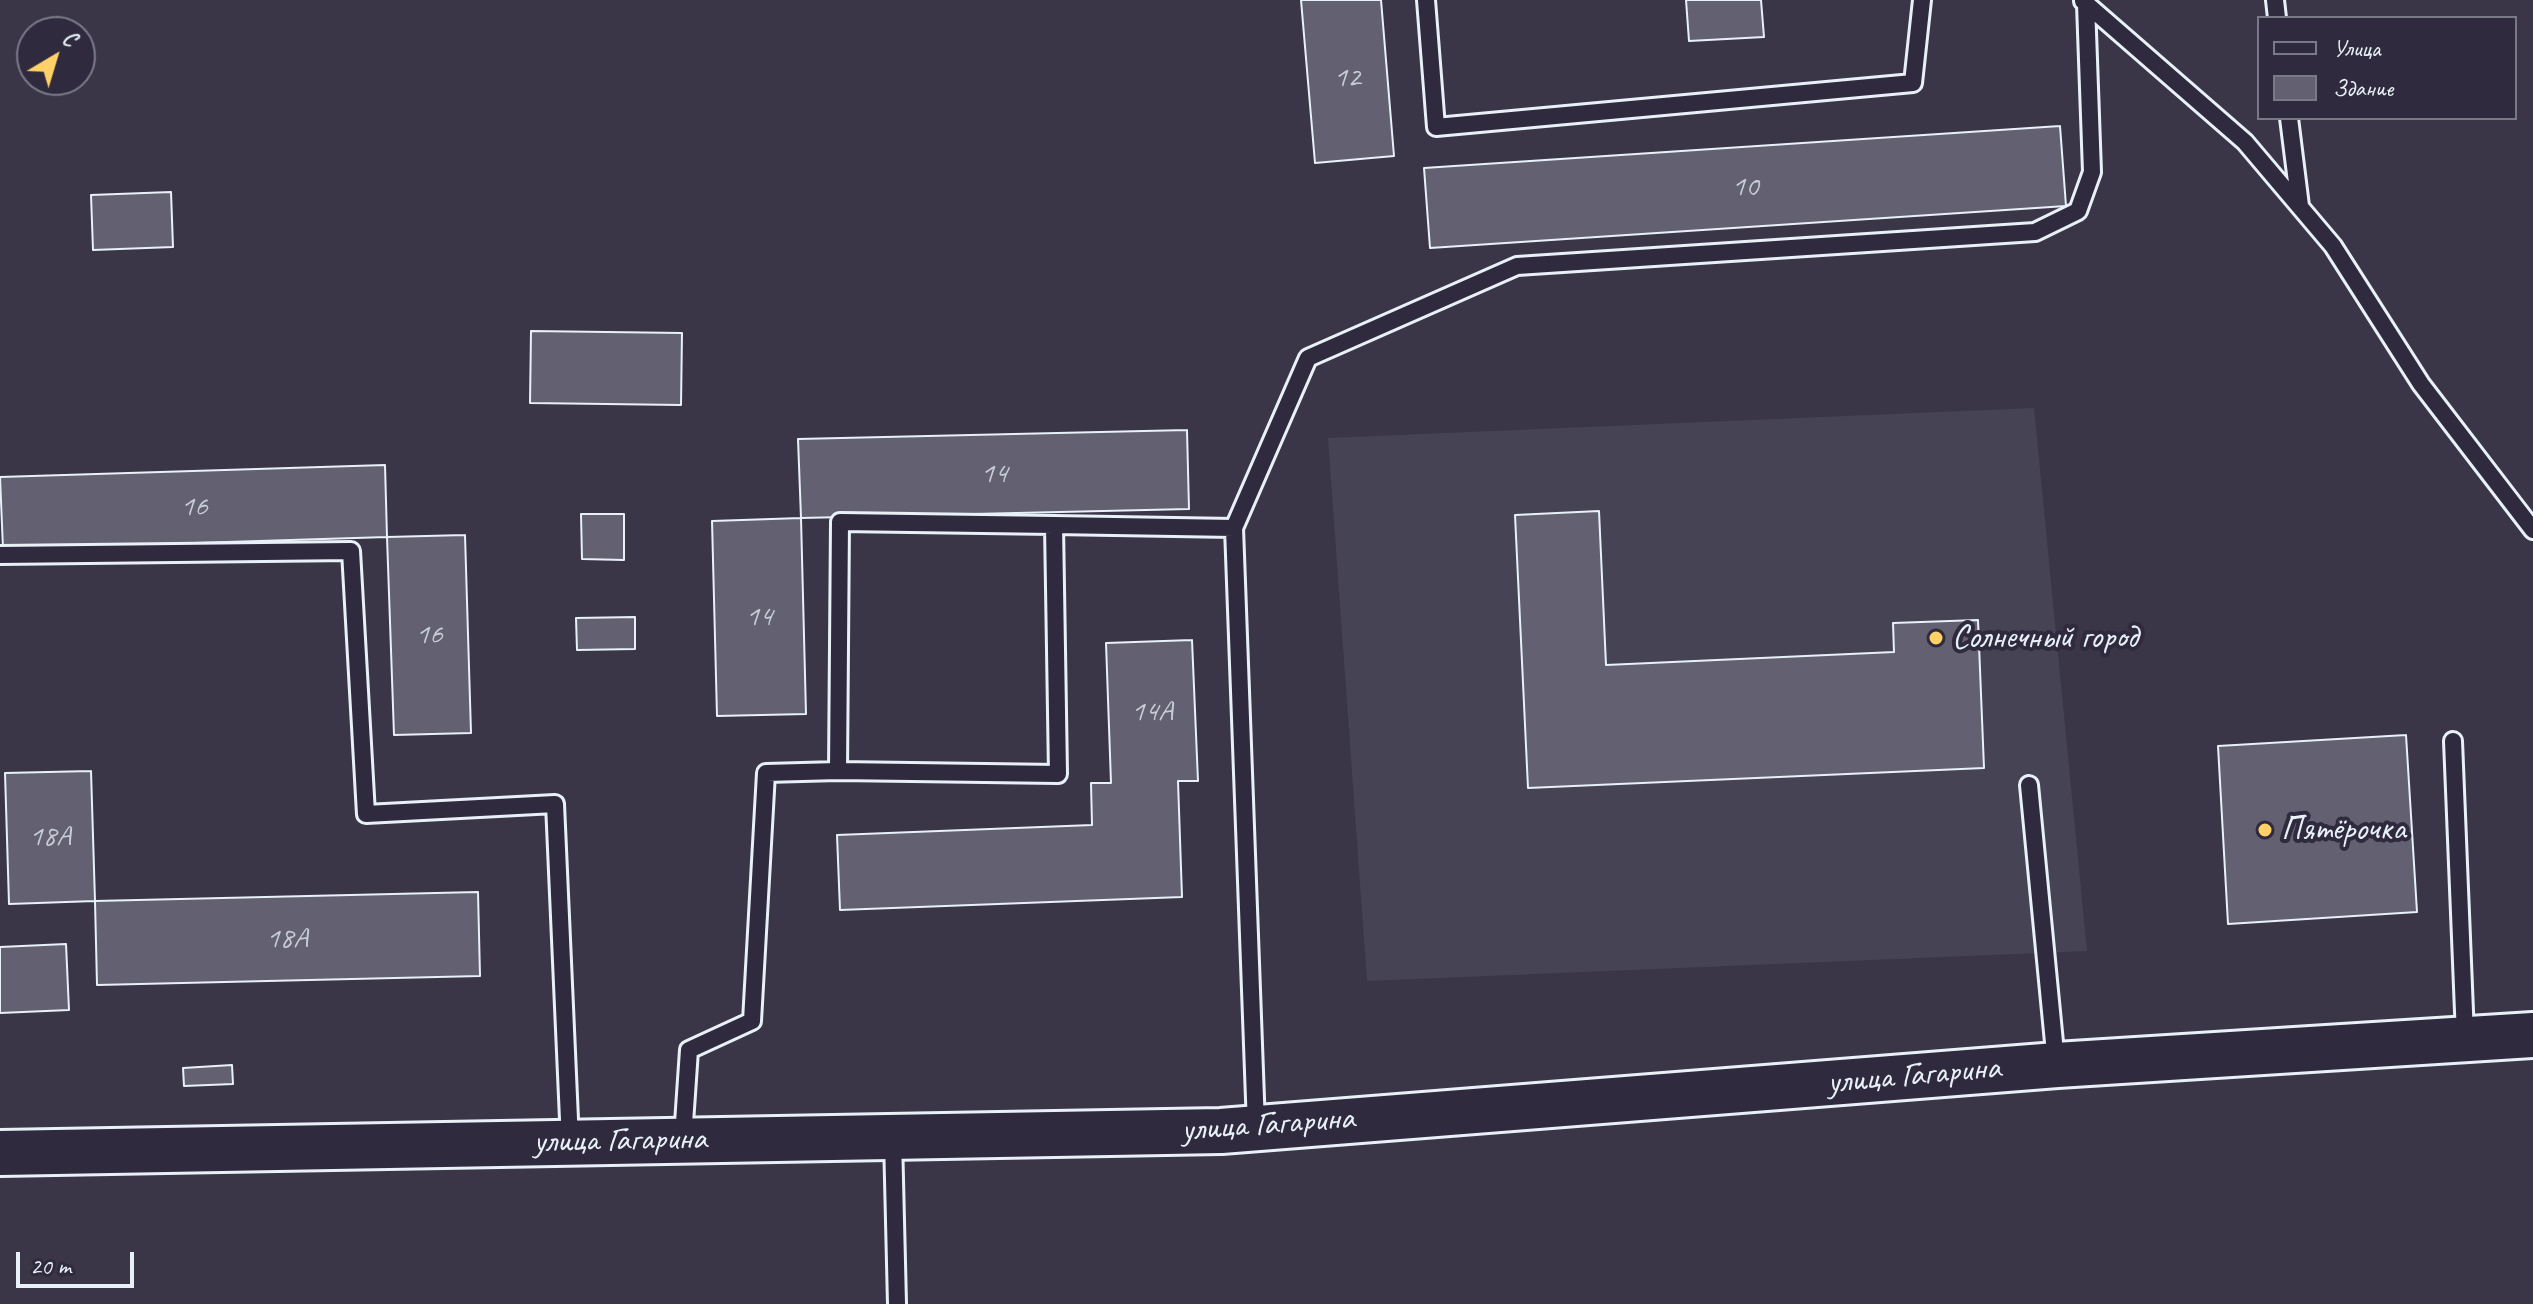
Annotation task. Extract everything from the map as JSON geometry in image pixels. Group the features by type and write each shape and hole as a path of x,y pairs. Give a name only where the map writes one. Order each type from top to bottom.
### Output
{"street":[{"name":"улица Гагарина","path":"0,1153 1256,1128 2057,1065 2533,1035"}],"lane":[{"path":"1426,0 1436,127 1913,83 1922,0"},
{"path":"2084,2 2245,142 2333,246 2421,384 2533,530"},
{"path":"1256,1128 1234,528 1308,358 1517,266 2035,232 2078,211 2092,172 2084,2"},
{"path":"2289,120 2301,208"},
{"path":"838,771 840,522 1234,528"},
{"path":"683,1140 689,1050 752,1021 766,773 1058,774 1054,525"},
{"path":"0,555 351,551 366,814 555,804 570,1142"},
{"path":"2453,741 2465,1038"},
{"path":"2029,785 2057,1065"},
{"path":"893,1136 897,1304"}],"shaded area":[{"path":"2034,408 2087,951 1367,981 1328,438"}],"building":[{"path":"1301,0 1381,0 1394,156 1315,163"},
{"path":"1686,0 1761,0 1764,37 1689,41"},
{"path":"2060,126 2066,206 1430,248 1424,168"},
{"path":"171,192 173,247 93,250 91,195"},
{"path":"531,331 682,333 681,405 530,403"},
{"path":"1187,430 1189,509 801,518 798,439"},
{"path":"385,465 387,537 3,549 0,477"},
{"name":"Солнечный город","path":"1599,511 1606,665 1894,652 1893,623 1978,620 1984,768 1528,788 1515,515"},
{"path":"581,514 624,514 624,560 582,559"},
{"path":"801,518 806,714 717,716 712,521"},
{"path":"465,535 471,733 394,735 387,537"},
{"path":"635,617 635,649 577,650 576,618"},
{"path":"1192,640 1198,781 1178,781 1182,897 840,910 837,835 1092,825 1091,783 1111,783 1106,643"},
{"path":"2406,735 2417,912 2228,924 2218,746"},
{"path":"91,771 95,901 9,904 5,773"},
{"path":"478,892 480,976 97,985 95,901"},
{"path":"66,944 69,1010 0,1013 0,947"},
{"path":"232,1065 233,1084 184,1086 183,1068"}],"place":[{"name":"Солнечный город","path":"1936,638"},
{"name":"Пятёрочка","path":"2265,830"}]}
